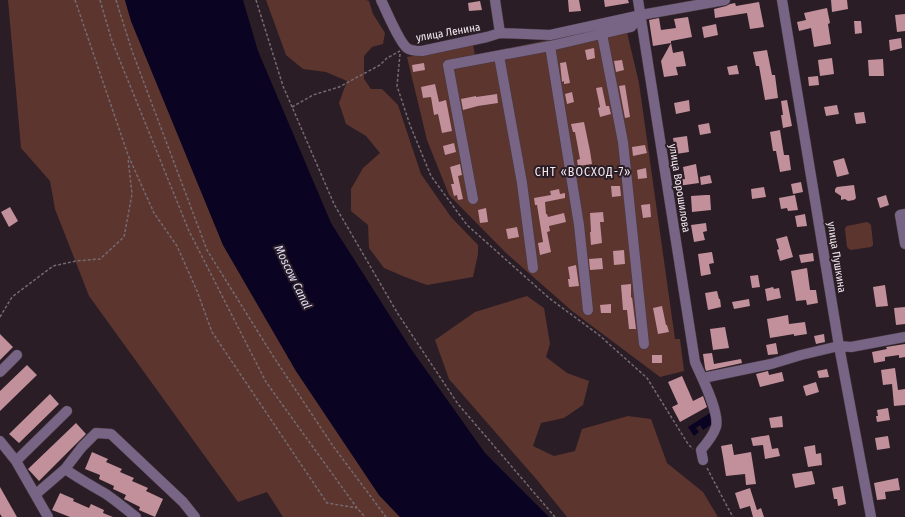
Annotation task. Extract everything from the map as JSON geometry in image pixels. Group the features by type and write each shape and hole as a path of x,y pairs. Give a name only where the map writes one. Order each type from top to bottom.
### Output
{"street":[{"name":"улица Ленина","path":"381,0 400,40 406,48 422,51 500,33 550,34 641,15 725,0"},
{"path":"495,0 500,33"},
{"name":"улица Ворошилова","path":"638,0 695,362 703,378 717,418 713,435 701,450 703,460"},
{"name":"улица Пушкина","path":"782,0 839,346 871,517"},
{"path":"473,199 448,65 550,46 631,27 641,15"},
{"path":"602,34 623,142 644,344"},
{"path":"550,46 579,225 588,310"},
{"path":"499,56 522,183 533,268"},
{"path":"905,214 900,214 905,244"},
{"path":"703,378 771,364 801,354 839,346 851,346 905,337"},
{"path":"0,372 17,355"},
{"path":"16,461 66,411"},
{"path":"36,494 66,469 82,447 96,433 111,434 183,502 195,517"},
{"path":"0,441 16,461 48,517"},
{"path":"66,469 79,479 105,494 136,517"}],"path":[{"path":"75,0 128,155 154,213 177,246 197,290 212,332 327,503 357,508"},
{"path":"100,0 112,41 192,238 266,382 365,517"},
{"path":"116,0 132,51 207,250 272,356 333,446 386,517"},
{"path":"256,0 283,86 334,204 398,314 458,404 555,517"},
{"path":"292,107 313,95 339,87 380,65 387,58 401,50 397,86 410,125 431,176 467,225 549,298 599,336 647,378 688,444 693,449"},
{"path":"0,316 12,297 53,266 100,259 124,237 132,194 128,155"},
{"path":"703,460 734,517"}],"shaded area":[{"path":"8,0 125,0 131,21 223,245 296,371 379,495 400,517 283,517 267,492 238,502 89,296 55,209 50,181 21,148"},
{"path":"266,0 369,1 373,14 385,33 383,44 372,47 364,56 364,79 371,89 382,89 398,105 421,174 451,217 478,245 478,254 473,277 427,285 384,268 369,248 368,225 351,211 351,189 363,168 380,153 366,136 346,124 339,103 347,81 326,72 303,69 286,55"},
{"path":"625,24 639,83 675,339 680,339 684,371 660,377 572,311 506,253 449,195 427,140 407,57 473,45 475,55"},
{"path":"867,222 871,225 873,245 871,247 849,249 847,247 845,228 847,226"},
{"path":"527,296 544,308 550,344 546,357 567,373 589,381 583,405 564,418 541,423 533,446 554,456 575,451 582,429 628,416 651,419 667,463 703,492 718,517 567,517 537,480 449,379 435,340 475,312"}],"water":[{"name":"Moscow Canal","path":"125,0 243,0 258,51 331,223 411,349 485,453 549,517 400,517 379,495 296,371 223,245 131,21"},
{"path":"710,413 712,424 703,430 700,425 696,428 699,432 694,436 688,427"}],"building":[{"path":"568,0 579,0 581,11 569,12"},
{"path":"604,0 628,0 629,3 605,7"},
{"path":"831,0 847,0 848,9 832,12"},
{"path":"480,1 482,10 469,11 468,3"},
{"path":"759,2 764,27 750,29 747,13 715,18 714,9 735,3 736,6"},
{"path":"827,8 830,23 828,24 831,44 814,47 811,28 799,31 797,22 806,20 804,13"},
{"path":"905,14 905,31 897,32 895,15"},
{"path":"688,17 692,37 653,46 649,20 659,18 661,30 676,28 674,19"},
{"path":"854,21 861,21 862,33 855,34"},
{"path":"716,24 718,35 704,38 702,27"},
{"path":"901,38 902,48 890,51 889,40"},
{"path":"671,43 673,53 683,51 686,66 676,67 678,75 664,77 661,61"},
{"path":"594,48 595,58 587,60 585,50"},
{"path":"767,50 772,75 775,75 778,98 765,100 759,66 756,66 753,52"},
{"path":"832,58 834,74 820,76 818,60"},
{"path":"883,59 884,76 869,76 868,60"},
{"path":"622,60 624,70 616,72 614,61"},
{"path":"566,62 570,83 564,84 564,81 562,82 560,63"},
{"path":"424,63 425,70 413,72 412,65"},
{"path":"737,65 739,74 729,75 727,67"},
{"path":"818,76 819,85 809,86 808,77"},
{"path":"435,84 439,102 446,100 452,131 442,133 438,114 434,115 431,97 423,98 421,87"},
{"path":"625,85 630,117 625,118 619,86"},
{"path":"602,87 606,106 609,106 611,114 600,117 598,108 600,107 596,88"},
{"path":"572,92 574,102 567,104 565,94"},
{"path":"497,94 498,103 463,110 461,99"},
{"path":"689,100 690,111 676,114 674,103"},
{"path":"787,100 792,126 783,128 781,101"},
{"path":"837,105 839,114 826,116 824,107"},
{"path":"864,112 866,123 856,124 854,113"},
{"path":"584,122 592,164 578,166 577,160 580,159 575,132 573,132 571,124"},
{"path":"709,123 711,133 700,135 698,125"},
{"path":"780,130 784,155 789,155 791,170 780,172 776,151 773,151 770,132"},
{"path":"687,136 689,152 676,154 673,138"},
{"path":"454,143 456,152 445,155 443,146"},
{"path":"645,145 647,153 633,156 632,147"},
{"path":"844,158 849,174 837,177 833,161"},
{"path":"460,164 462,175 458,176 463,199 458,200 457,195 454,196 451,184 454,184 450,167"},
{"path":"696,164 699,183 678,186 677,180 685,179 683,167"},
{"path":"646,168 647,178 638,179 637,170"},
{"path":"710,175 712,183 701,185 700,177"},
{"path":"801,182 803,192 793,194 791,184"},
{"path":"854,185 856,198 854,200 841,200 841,196 835,192 837,187"},
{"path":"611,186 620,186 621,196 612,197"},
{"path":"764,187 766,197 752,199 751,189"},
{"path":"559,189 560,194 565,193 565,198 545,202 546,214 548,217 564,213 566,222 549,226 550,231 547,232 551,252 540,255 538,243 543,242 537,205 535,205 534,198 551,195 550,191"},
{"path":"710,195 711,210 692,212 691,196"},
{"path":"795,195 798,210 788,211 787,208 781,209 779,198"},
{"path":"886,195 889,205 880,208 877,198"},
{"path":"650,204 651,217 643,218 641,205"},
{"path":"10,207 18,221 9,227 1,212"},
{"path":"486,208 488,222 480,223 478,210"},
{"path":"603,212 604,222 600,222 602,243 591,245 590,213"},
{"path":"805,214 807,226 797,227 795,216"},
{"path":"706,223 707,231 703,232 705,240 694,242 691,225"},
{"path":"517,227 519,237 508,239 506,229"},
{"path":"787,236 793,257 780,261 776,239"},
{"path":"624,250 625,264 614,265 613,251"},
{"path":"712,252 714,263 709,264 711,274 701,276 698,254"},
{"path":"813,253 814,261 801,263 799,255"},
{"path":"602,258 603,269 590,270 589,259"},
{"path":"576,265 579,286 569,287 568,279 570,279 568,267"},
{"path":"807,268 810,290 816,290 818,303 807,305 806,300 796,301 791,271"},
{"path":"758,275 760,287 752,288 750,276"},
{"path":"631,284 631,298 632,297 636,329 629,329 627,310 623,310 621,285"},
{"path":"885,285 888,306 876,307 873,287"},
{"path":"773,287 774,289 779,288 781,298 767,301 765,289"},
{"path":"717,291 721,307 708,310 705,293"},
{"path":"749,299 750,306 734,309 732,302"},
{"path":"611,304 611,313 601,313 600,305"},
{"path":"662,306 669,332 658,334 653,308"},
{"path":"905,307 905,324 896,325 894,308"},
{"path":"788,315 789,324 805,322 807,334 794,336 794,334 770,338 767,319"},
{"path":"725,327 729,348 713,350 710,329"},
{"path":"0,334 13,347 0,360"},
{"path":"824,334 825,342 816,344 814,336"},
{"path":"776,343 778,354 768,355 766,345"},
{"path":"905,344 905,357 899,358 899,355 885,357 885,361 874,363 872,352 887,349 886,347"},
{"path":"712,353 714,364 741,359 742,363 706,371 703,354"},
{"path":"652,355 662,355 662,363 652,363"},
{"path":"27,365 37,375 0,411 0,391"},
{"path":"895,368 898,390 905,389 905,405 894,406 892,384 883,385 881,370"},
{"path":"827,369 829,377 819,378 817,371"},
{"path":"768,371 769,375 782,372 784,381 760,387 756,374"},
{"path":"682,376 693,401 703,396 707,407 680,422 672,407 678,404 668,382"},
{"path":"816,382 819,392 806,396 803,386"},
{"path":"50,394 59,404 19,443 9,434"},
{"path":"888,408 890,420 877,422 877,410"},
{"path":"782,416 783,427 771,428 769,418"},
{"path":"76,423 86,434 39,481 28,469"},
{"path":"769,435 772,449 778,448 780,456 765,459 763,445 753,446 751,438"},
{"path":"888,436 890,448 877,450 875,438"},
{"path":"732,444 734,455 751,452 756,484 746,485 745,474 726,476 721,446"},
{"path":"815,445 816,454 821,453 822,465 808,467 804,447"},
{"path":"92,452 108,459 106,462 122,469 120,472 134,478 132,481 148,488 146,491 163,499 155,517 139,510 140,507 124,499 126,495 113,489 114,486 99,479 100,475 85,469"},
{"path":"812,471 815,484 795,488 792,474"},
{"path":"898,478 900,490 885,492 886,499 877,500 874,483"},
{"path":"843,486 846,504 838,506 837,499 834,499 832,488"},
{"path":"0,487 17,517 2,517 0,514"},
{"path":"750,488 757,510 761,508 764,517 753,517 750,506 740,509 735,493"},
{"path":"60,493 89,508 91,504 104,510 103,513 113,517 70,517 52,510"}],"district":[{"name":"СНТ «ВОСХОД-7»","path":"583,172"}]}
